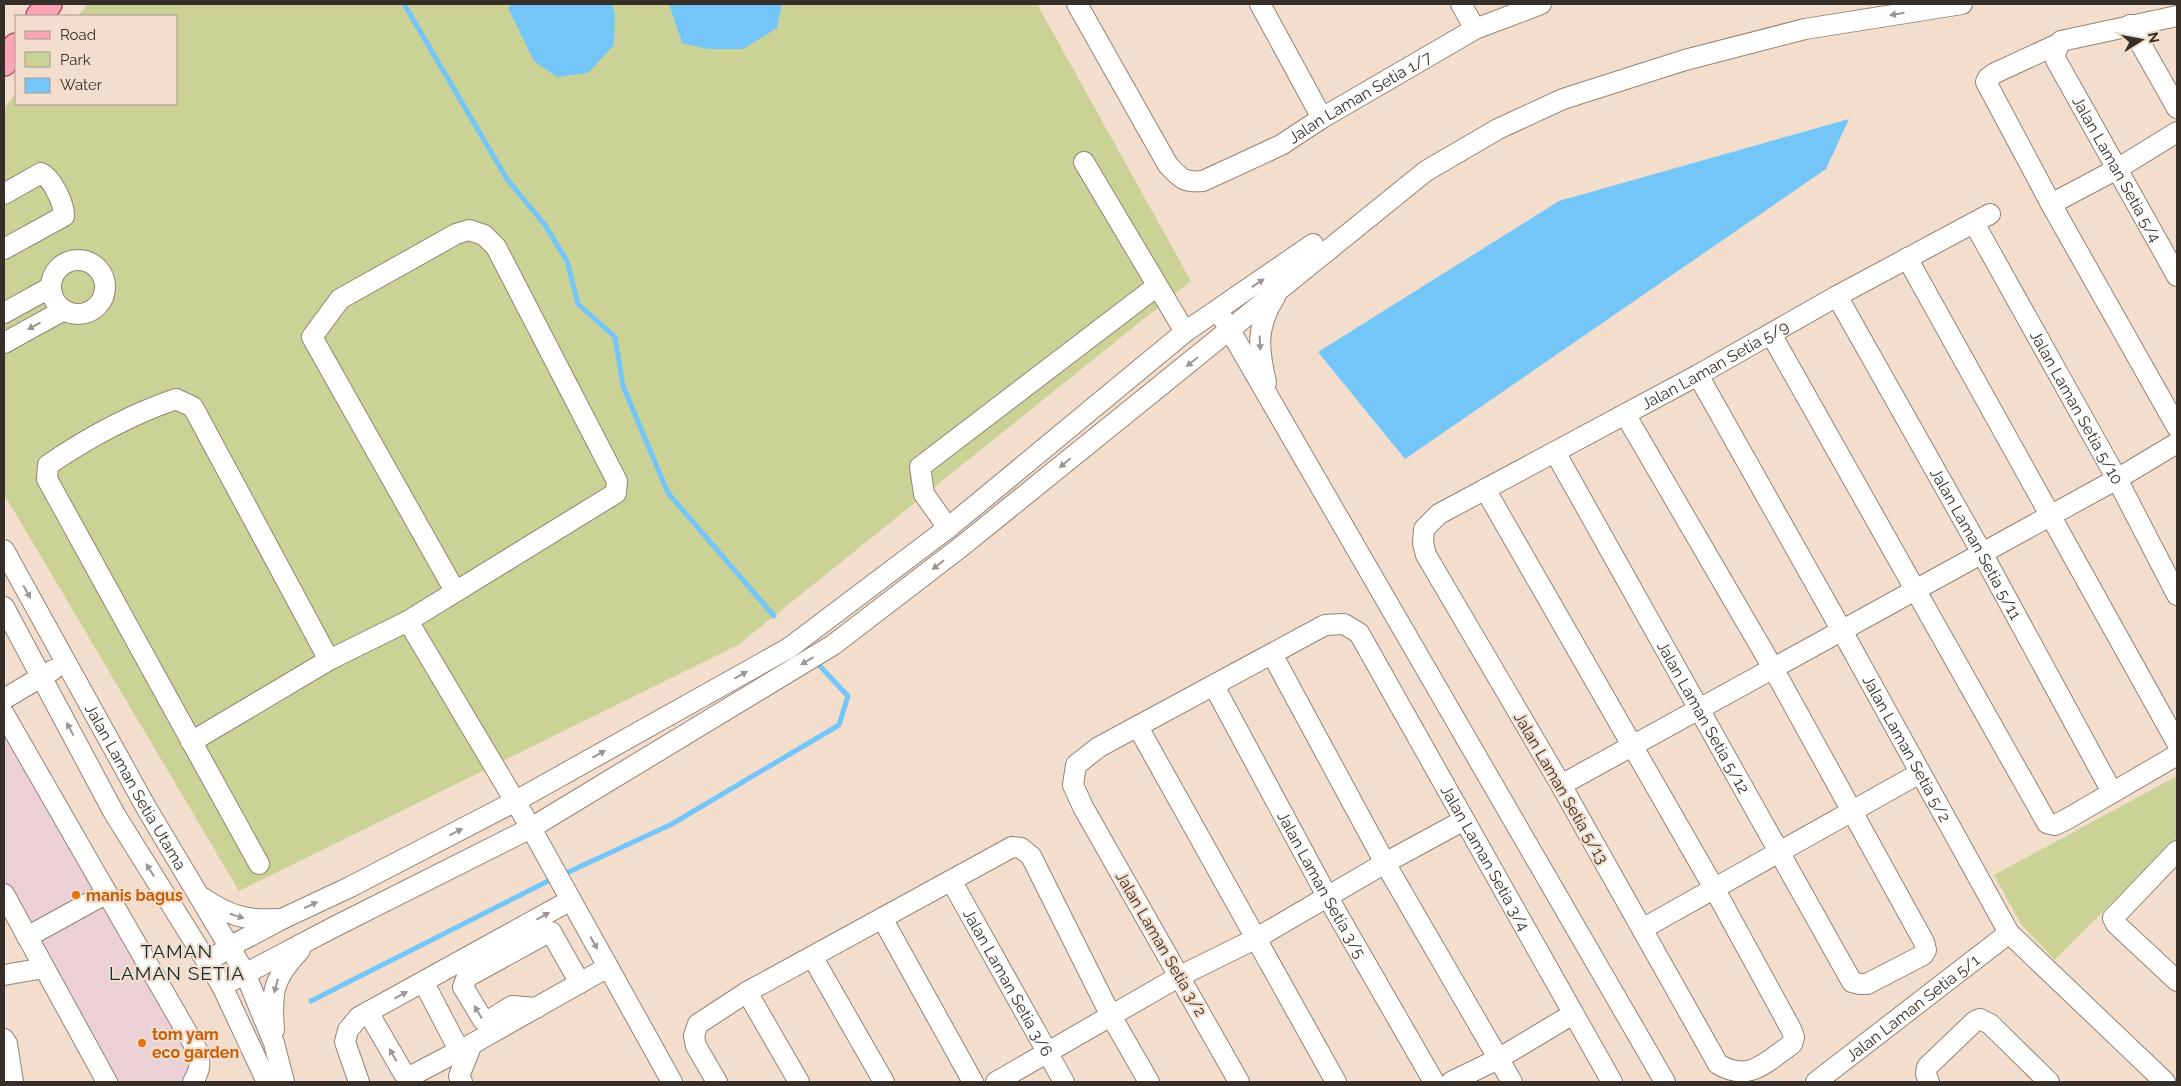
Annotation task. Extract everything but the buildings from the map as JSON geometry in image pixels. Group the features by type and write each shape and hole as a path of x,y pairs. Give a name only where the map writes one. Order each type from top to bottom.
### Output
{"main road":[{"path":"40,15 49,4"},
{"path":"4,62 15,47"}],"street":[{"name":"Jalan Laman Setia 1/7","path":"1077,4 1168,165 1178,177 1190,182 1203,181 1281,145 1322,118 1475,29 1541,4"},
{"path":"1260,4 1322,118"},
{"path":"1461,4 1475,29"},
{"path":"207,962 230,946 514,802 790,648 948,528 1185,332 1294,259 1420,161 1493,119 1558,88 1682,49 1803,18 1880,4"},
{"path":"222,986 332,928 531,828 833,645 969,540 1426,171 1498,129 1563,98 1685,60 1806,29 1962,4"},
{"path":"2177,16 2062,41 2057,52 1995,74 1988,78 1986,82 2051,204 2177,427"},
{"path":"2130,25 2177,108"},
{"name":"Jalan Laman Setia 5/4","path":"2057,52 2117,169 2177,276"},
{"path":"2051,204 2117,169 2177,132"},
{"path":"1084,162 1185,332"},
{"path":"4,194 41,173 46,176 64,209 64,216 4,249"},
{"name":"Jalan Laman Setia 5/9","path":"1439,514 1698,375 1837,296 1982,219"},
{"name":"Jalan Laman Setia 5/10","path":"1982,219 2177,594"},
{"path":"191,742 329,660 408,621 616,493 618,487 617,480 496,247 484,235 469,230 456,234 340,299 312,337 455,591"},
{"path":"1907,258 2177,743"},
{"path":"71,260 88,261 102,273 105,291 97,306 80,314 64,310 57,304 51,287 52,278 56,270 71,260"},
{"path":"1272,402 1262,364 1259,336 1265,315 1285,283"},
{"path":"948,528 924,494 920,467 1157,286"},
{"path":"4,313 51,287"},
{"name":"Jalan Laman Setia 5/11","path":"1837,296 1982,553 2112,792"},
{"path":"4,343 64,310"},
{"path":"1218,310 1665,1082"},
{"path":"1771,334 2047,824 2055,825 2177,755"},
{"name":"Jalan Laman Setia 5/2","path":"1698,375 2009,933 2165,1082"},
{"path":"259,864 47,479 48,464 96,433 147,408 176,398 193,407 329,660"},
{"path":"1625,414 1773,668 1852,811"},
{"path":"1561,785 1913,589 2117,479 2177,443"},
{"name":"Jalan Laman Setia 5/12","path":"1555,452 1852,982 1866,984 1923,955 1926,950 1924,942 1852,811"},
{"path":"1485,489 1714,888"},
{"name":"Jalan Laman Setia 5/13","path":"1439,514 1424,529 1423,543 1426,555 1561,785 1718,1064 1728,1070 1739,1073 1752,1071 1792,1044 1794,1037 1714,888"},
{"name":"Jalan Laman Setia Utama","path":"4,550 147,809 245,973 274,1042 284,1082"},
{"name":"Jalan Laman Setia Utama","path":"4,607 114,813 222,986 267,1082"},
{"path":"408,621 531,828 672,1082"},
{"name":"Jalan Laman Setia 3/2","path":"1239,1082 1083,807 1073,785 1076,765 1099,747 1325,625 1344,624 1358,633"},
{"name":"Jalan Laman Setia 3/4","path":"1358,633 1612,1082"},
{"path":"1272,654 1385,863 1512,1082"},
{"path":"4,699 66,663"},
{"name":"Jalan Laman Setia 3/5","path":"1214,686 1328,896 1434,1082"},
{"path":"4,714 197,1050 200,1061 199,1072 193,1082"},
{"path":"1138,727 1254,939 1336,1082"},
{"path":"1642,928 1920,774"},
{"path":"996,1082 1048,1054 1180,976 1254,939 1385,863 1464,820"},
{"path":"717,1082 696,1046 694,1036 698,1024 747,992 813,958 882,918 1012,848 1022,848 1031,856 1111,1016 1149,1082"},
{"path":"2173,864 2116,913 2113,918 2116,924 2177,981"},
{"name":"Jalan Laman Setia 3/6","path":"952,882 1064,1082"},
{"path":"196,892 222,911 244,918 251,920 284,918"},
{"path":"27,936 107,893"},
{"path":"359,1082 345,1042 348,1030 359,1017 490,946 567,893"},
{"path":"4,894 108,1082"},
{"path":"882,918 973,1082"},
{"path":"274,1042 273,1002 275,984 282,969 305,944 332,928"},
{"path":"536,1008 512,1006 488,1021 483,1020 463,987 467,977 549,932 551,932 580,983"},
{"name":"Jalan Laman Setia 5/1","path":"1816,1082 2009,933"},
{"path":"490,946 513,951"},
{"path":"813,958 884,1082"},
{"path":"368,1012 404,1074 411,1076 608,967"},
{"path":"4,974 44,968"},
{"path":"424,983 465,1047 455,1080"},
{"path":"747,992 799,1082"},
{"path":"1451,1082 1498,1059 1573,1014"},
{"path":"1928,1075 1975,1021 1980,1019 1990,1024 2049,1082"},
{"path":"4,1039 7,1044 13,1082"}],"shaded area":[{"path":"4,698 202,1048 200,1082 105,1082 4,903"}],"green space":[{"path":"88,4 1037,4 1191,281 738,645 239,891 4,494 4,109 15,94 15,105 178,105 178,15 79,15"},
{"path":"2177,776 2177,837 2055,960 2021,924 1994,875"}],"water":[{"path":"512,4 612,4 615,14 614,45 588,73 557,77 534,61 508,8"},
{"path":"669,4 782,4 777,28 743,49 708,49 682,43"},
{"path":"1849,119 1826,169 1405,459 1318,352 1559,201"}],"waterway":[{"path":"404,4 507,179 545,225 567,261 578,304 615,337 623,386 668,493 774,616"},
{"path":"562,875 672,824 839,725 848,696 817,663"},
{"path":"311,1001 554,878"}],"place":[{"name":"manis bagus","path":"76,895"},
{"name":"tom yam eco garden","path":"142,1043"}],"district":[{"name":"TAMAN LAMAN SETIA","path":"177,962"}]}
